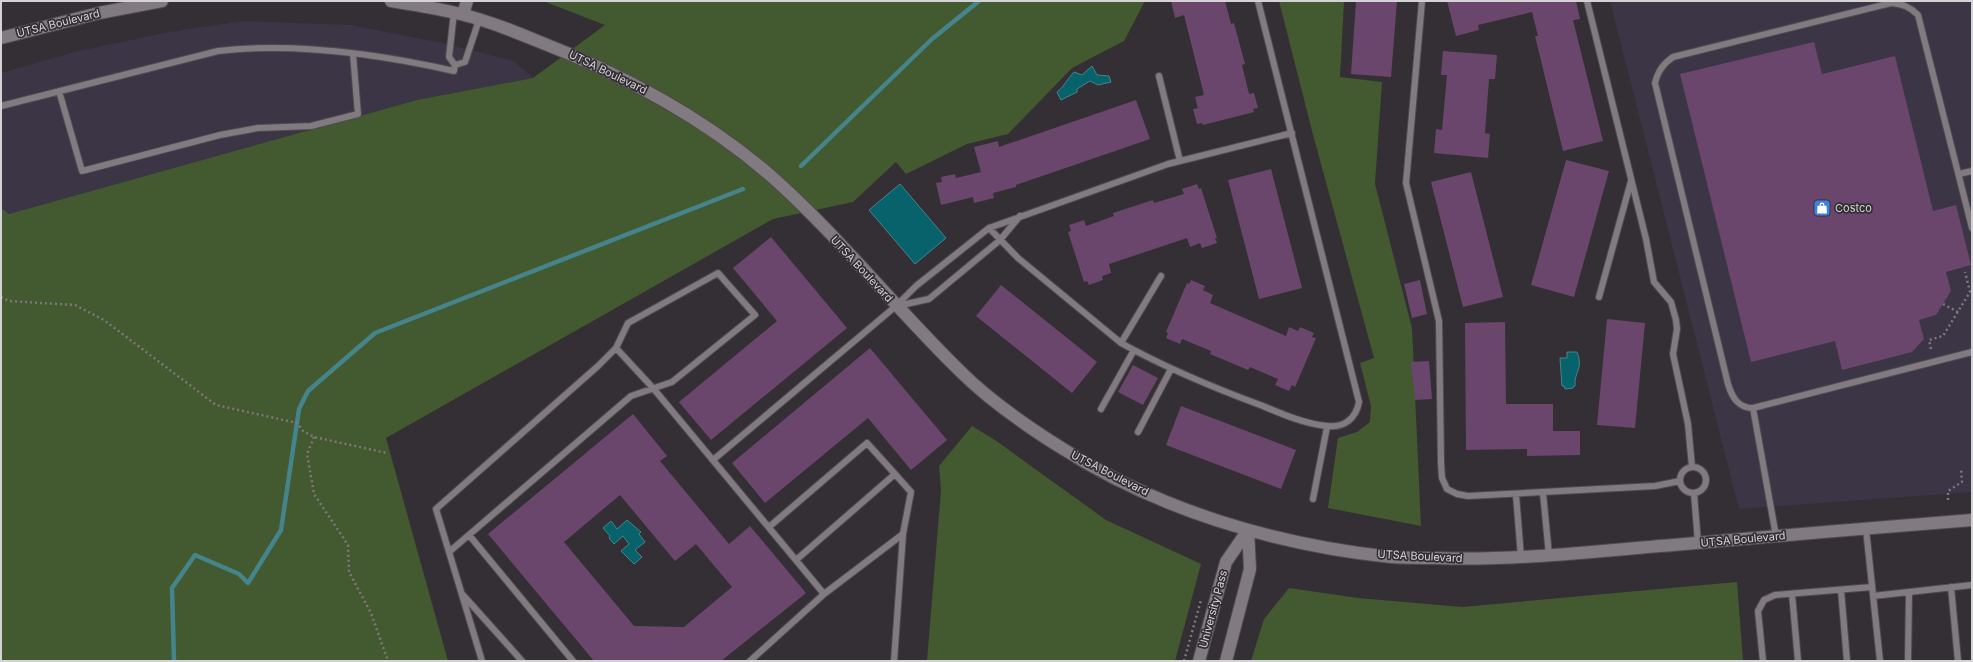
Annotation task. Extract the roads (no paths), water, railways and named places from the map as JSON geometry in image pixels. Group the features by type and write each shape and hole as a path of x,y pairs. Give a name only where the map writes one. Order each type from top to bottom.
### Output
{"main road":[{"name":"UTSA Boulevard","path":"1,38 106,11 162,1"},
{"name":"UTSA Boulevard","path":"391,1 459,13 571,54 650,92 698,121 771,176 826,230 896,306 965,376 1020,420 1064,449 1164,500 1248,530 1318,546 1393,557 1460,559 1549,555 1972,520"},
{"path":"459,13 467,1"},
{"path":"1226,661 1250,569 1248,530"},
{"name":"University Pass","path":"1199,661 1226,562 1248,530"}],"lane":[{"path":"989,228 1018,258 1120,343 1196,381 1290,417 1327,427 1340,425 1350,420 1357,413 1359,402 1258,1"},
{"path":"1422,1 1406,184 1439,321 1442,478 1447,489 1457,494 1468,496 1516,495 1655,486 1680,481"},
{"path":"1587,1 1631,180 1654,282 1671,302 1676,320 1677,329 1673,354 1688,424 1692,467"},
{"path":"1972,228 1918,15 1912,8 1901,4 1891,3 1680,55 1673,57 1665,63 1658,73 1655,83 1728,384 1732,397 1738,403 1745,408 1753,408 1972,352"},
{"path":"1,106 225,50 252,47 335,51 418,63 454,71 455,65 450,57 459,13"},
{"path":"455,65 465,62 479,20"},
{"path":"59,91 82,171 220,135 258,128 311,126 358,114 353,54"},
{"path":"1159,76 1180,161"},
{"path":"713,460 896,306 916,286 989,228 1021,215 1180,161 1292,134"},
{"path":"1959,174 1972,171"},
{"path":"1599,297 1631,180"},
{"path":"896,306 929,299 1000,240 1021,215"},
{"path":"449,552 631,396 672,382 755,315 718,273 628,323 616,348 598,366 436,509 461,593 482,661"},
{"path":"1120,343 1161,276"},
{"path":"616,348 653,388 824,594"},
{"path":"1101,409 1134,350"},
{"path":"1138,432 1171,369"},
{"path":"1753,408 1776,536"},
{"path":"1312,499 1327,427"},
{"path":"769,527 867,443 911,492 904,534 894,661"},
{"path":"1692,467 1701,470 1706,478 1703,488 1694,493 1684,490 1680,481 1683,471 1692,467"},
{"path":"796,560 895,474"},
{"path":"1543,493 1549,555"},
{"path":"1694,493 1698,543"},
{"path":"1516,495 1521,557"},
{"path":"1866,529 1880,661"},
{"path":"750,661 824,594 904,534"},
{"path":"469,535 573,661"},
{"path":"1873,596 1972,585"},
{"path":"1763,661 1758,611 1764,600 1775,595 1872,587"},
{"path":"1951,588 1958,661"},
{"path":"1841,590 1847,661"},
{"path":"1908,661 1909,592"},
{"path":"461,593 522,661"},
{"path":"1792,594 1798,661"}],"water":[{"path":"1092,66 1097,75 1109,76 1111,82 1098,85 1090,81 1077,89 1077,92 1061,100 1057,92 1062,88 1074,72 1082,75"},
{"path":"900,184 946,238 915,264 869,210"},
{"path":"1567,352 1577,352 1580,362 1575,386 1573,388 1565,389 1564,386 1562,386 1560,358 1567,358"},
{"path":"627,520 641,532 639,534 645,542 635,550 642,557 634,564 621,551 629,544 623,536 614,544 609,538 610,536 603,528 611,521 617,529"}],"waterway":[{"path":"801,166 932,39 979,1"},
{"path":"174,661 172,588 195,555 239,574 248,583 281,530 299,409 308,391 375,333 743,189"}],"place":[{"name":"Costco","path":"1822,208"}]}
